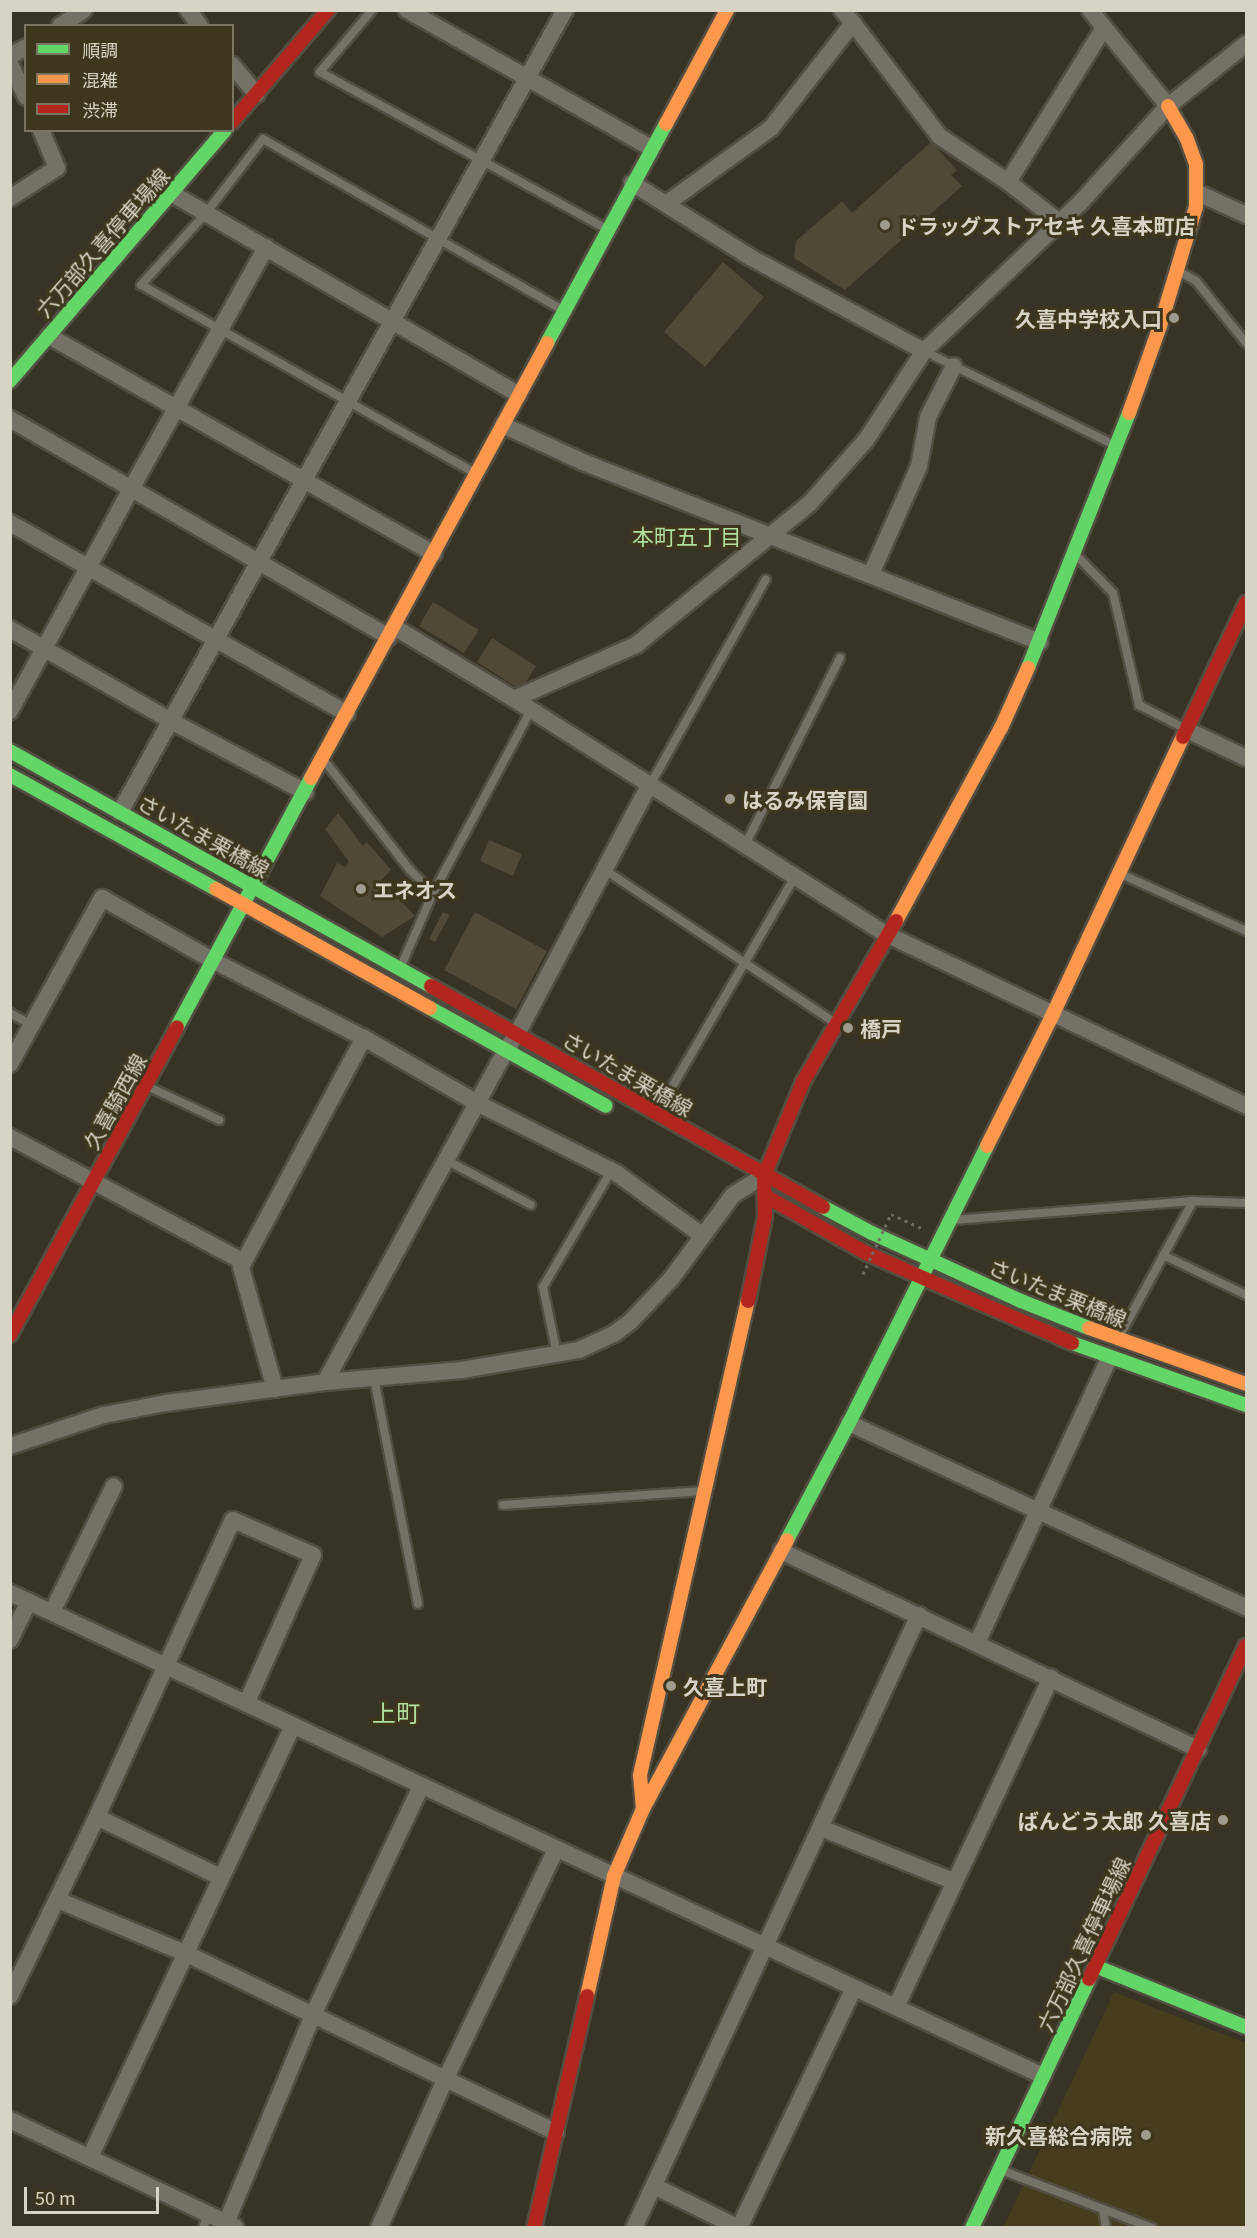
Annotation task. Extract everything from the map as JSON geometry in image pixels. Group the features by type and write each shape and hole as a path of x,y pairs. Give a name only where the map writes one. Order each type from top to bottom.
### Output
{"street":[{"path":"63,24 84,10"},
{"path":"188,10 198,24"},
{"path":"234,120 328,10"},
{"path":"407,10 651,148"},
{"path":"120,812 565,10"},
{"name":"久喜騎西線","path":"10,1335 245,905 727,10"},
{"path":"643,1809 639,1775 706,1491 760,1243 766,1196 764,1176 803,1082 888,935 1001,728 1040,642 1117,447 1177,270 1198,193 1196,164 1187,139 1168,106 1090,10"},
{"path":"666,204 771,128 848,17 939,136 1008,182 1058,221"},
{"path":"1008,182 1104,28"},
{"path":"10,56 24,48"},
{"path":"514,699 636,645 810,503 866,440 924,351 1058,221 1080,203 1168,106 1243,51"},
{"path":"10,64 24,93"},
{"path":"234,67 256,94"},
{"path":"10,198 57,168 42,132"},
{"name":"六万部久喜停車場線","path":"10,381 223,132"},
{"path":"632,183 750,257 924,351"},
{"path":"171,193 519,395"},
{"path":"1198,193 1246,215"},
{"path":"10,711 130,489 266,248"},
{"path":"49,336 434,554"},
{"path":"871,574 919,466 928,417 954,366"},
{"path":"10,420 259,562 514,699 888,935 1246,1106"},
{"path":"503,425 583,462 771,534 1040,642"},
{"path":"10,523 347,714"},
{"path":"534,2228 614,1876 643,1809 849,1423 950,1221 1053,1014 1246,603"},
{"path":"10,629 171,721 305,792"},
{"path":"1187,730 1246,758"},
{"name":"さいたま栗橋線","path":"10,751 518,1034 764,1176 929,1260 1117,1340 1246,1384"},
{"name":"さいたま栗橋線","path":"10,775 617,1112"},
{"path":"325,1382 506,1050 518,1034 649,786"},
{"path":"10,1064 102,898 214,961 364,1038 477,1103 612,1171 704,1236"},
{"path":"275,1389 242,1267 364,1038"},
{"path":"10,1137 244,1262"},
{"path":"10,1446 104,1415 166,1403 325,1382 462,1370 557,1354 600,1341 630,1322 671,1279 743,1183 764,1176"},
{"name":"さいたま栗橋線","path":"743,1183 866,1253 920,1278 1108,1358 1246,1405"},
{"path":"977,1643 1108,1358"},
{"path":"849,1423 1246,1607"},
{"path":"52,1612 114,1486"},
{"path":"10,1996 97,1817 233,1520 313,1555 246,1704"},
{"path":"781,1551 1198,1749"},
{"path":"10,1593 1043,2076"},
{"path":"10,1640 28,1601"},
{"path":"634,2228 919,1616"},
{"name":"六万部久喜停車場線","path":"972,2228 1246,1646"},
{"path":"896,2007 1051,1678"},
{"path":"90,2157 293,1725"},
{"path":"10,2120 90,2157 205,2221 231,2225 312,2017 421,1786"},
{"path":"97,1817 220,1877"},
{"path":"821,1828 955,1882"},
{"path":"379,2228 445,2080 556,1849"},
{"path":"58,1900 185,1953 312,2017 556,2132"},
{"path":"1095,1966 1246,2027"},
{"path":"654,2186 739,2228 854,1988"}],"lane":[{"path":"372,10 320,72 608,229"},
{"path":"477,474 141,285 206,213 263,139 564,310"},
{"path":"1177,270 1196,281 1246,343"},
{"path":"924,351 1117,447"},
{"path":"1074,554 1113,593 1139,705 1187,730"},
{"path":"649,786 766,579"},
{"path":"745,846 840,658"},
{"path":"400,969 433,893 531,710"},
{"path":"323,759 410,870 433,893"},
{"path":"605,870 837,1023"},
{"path":"1119,873 1246,932"},
{"path":"656,1114 795,877"},
{"path":"10,1013 32,1025"},
{"path":"146,1086 219,1120"},
{"path":"446,1160 531,1205"},
{"path":"557,1354 543,1287 612,1171"},
{"path":"950,1221 1193,1201 1246,1203"},
{"path":"1117,1340 1193,1201"},
{"path":"1163,1255 1246,1295"},
{"path":"374,1378 418,1604"},
{"path":"503,1505 706,1491"},
{"path":"1000,2169 1152,2228"},
{"path":"1103,2209 1106,2228"}],"path":[{"path":"863,1274 891,1214 921,1228"}],"shaded area":[{"name":"新久喜総合病院","path":"1114,1992 1246,2043 1246,2227 1003,2228"}],"building":[{"path":"931,142 957,170 951,175 962,186 845,290 794,258 796,241 842,201 852,213"},
{"path":"723,262 764,297 705,367 664,332"},
{"path":"433,602 479,630 464,653 419,626"},
{"path":"492,638 536,666 521,690 477,662"},
{"path":"338,813 363,846 367,842 391,870 381,880 415,916 382,937 320,896 337,863 345,867 349,862 325,829"},
{"path":"489,840 522,854 513,876 480,861"},
{"path":"443,912 450,915 435,942 429,939"},
{"path":"475,912 547,951 516,1009 444,970"}],"traffic: fast":[{"path":"547,343 666,124"},
{"path":"10,381 223,132"},
{"path":"1028,668 1129,413"},
{"path":"10,751 431,986"},
{"path":"10,775 216,889"},
{"path":"177,1027 311,778"},
{"path":"430,1008 606,1106"},
{"path":"787,1540 849,1423 987,1146"},
{"path":"823,1207 872,1233 1021,1301 1089,1328"},
{"path":"1072,1343 1246,1405"},
{"path":"1095,1966 1246,2027"},
{"path":"972,2228 1089,1979"}],"traffic: slow":[{"path":"666,124 727,10"},
{"path":"1129,413 1160,326 1196,207 1196,164 1187,139 1168,106"},
{"path":"311,778 547,343"},
{"path":"896,921 1001,728 1028,668"},
{"path":"987,1146 1053,1014 1183,737"},
{"path":"216,889 430,1008"},
{"path":"643,1809 640,1775 748,1301"},
{"path":"1089,1328 1246,1384"},
{"path":"587,1996 614,1876 643,1809 787,1540"}],"traffic: jam":[{"path":"234,120 328,10"},
{"path":"1183,737 1246,603"},
{"path":"748,1301 765,1217 764,1176 803,1082 896,921"},
{"path":"431,986 823,1207"},
{"path":"10,1335 177,1027"},
{"path":"767,1197 866,1253 1072,1343"},
{"path":"1089,1979 1246,1646"},
{"path":"534,2228 587,1996"}],"place":[{"name":"ドラッグストアセキ 久喜本町店","path":"885,225"},
{"name":"久喜中学校入口","path":"1174,318"},
{"name":"はるみ保育園","path":"730,799"},
{"name":"エネオス","path":"361,889"},
{"name":"橋戸","path":"848,1028"},
{"name":"久喜上町","path":"671,1686"},
{"name":"ばんどう太郎 久喜店","path":"1223,1820"},
{"name":"新久喜総合病院","path":"1146,2135"}],"district":[{"name":"本町五丁目","path":"687,536"},
{"name":"上町","path":"396,1712"}]}
